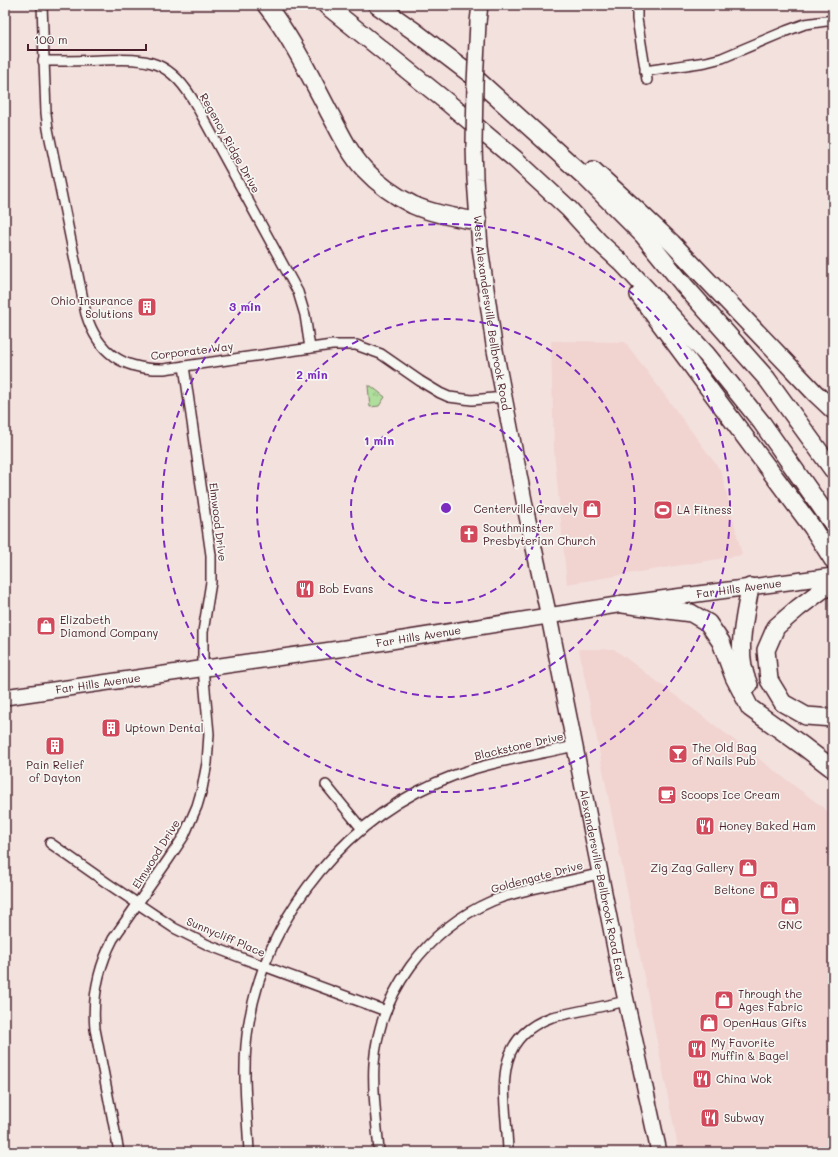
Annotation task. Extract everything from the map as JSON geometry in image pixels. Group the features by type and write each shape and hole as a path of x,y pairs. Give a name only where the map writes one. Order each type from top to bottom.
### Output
{"highway":[{"path":"266,5 285,32 346,145 365,170 378,183 414,205 456,218 478,221"},
{"path":"326,5 447,102 515,159 623,264 707,355 762,423 833,524"},
{"path":"376,5 414,31 473,76 584,176 643,235 682,283 767,379 833,470"},
{"path":"518,116 600,176 640,213 833,410"},
{"path":"598,241 812,527 833,560"},
{"path":"824,584 776,627 766,650 769,680 782,703 806,716 833,718"},
{"path":"750,587 741,655 744,676 756,697 795,740"},
{"path":"623,604 691,613 708,623 721,642 734,677 750,708 833,769"}],"main road":[{"name":"West Alexandersville Bellbrook Road","path":"480,5 475,84 474,145 480,247 489,312 504,397 528,523 549,617"},
{"name":"Far Hills Avenue","path":"5,697 359,647 623,604 750,587 824,584 833,576"},
{"name":"Alexandersville-Bellbrook Road East","path":"549,617 600,874 659,1152"}],"street":[{"name":"Corporate Way","path":"42,5 48,129 83,302 89,324 95,336 110,353 128,364 139,368 151,369 184,366 332,345 356,346 381,354 420,381 449,397 472,400 504,397"},
{"path":"637,5 637,19 646,75 722,58 805,24 833,20"},
{"name":"Regency Ridge Drive","path":"44,61 125,59 147,61 155,63 168,71 184,85 298,292 305,316 310,348"},
{"name":"Elmwood Drive","path":"119,1152 97,1044 93,1014 96,987 106,953 117,933 184,836 195,813 203,789 207,764 209,734 202,668 203,632 211,582 211,555 184,366"},
{"name":"Blackstone Drive","path":"249,1152 244,1078 245,1057 253,1000 264,966 284,924 305,891 330,860 362,829 410,796 453,776 494,763 575,746"},
{"path":"326,785 362,829"},
{"name":"Sunnycliff Place","path":"50,843 174,928 204,943 386,1011"},
{"name":"Goldengate Drive","path":"379,1152 375,1103 374,1063 377,1045 386,1011 400,982 421,952 444,930 472,910 502,897 523,891 600,874"},
{"path":"508,1152 503,1078 508,1058 516,1042 532,1026 552,1017 627,1001"}],"shaded area":[{"path":"551,341 625,342 721,471 742,555 567,584 554,450"},
{"path":"579,649 614,649 833,815 833,1152 679,1152"}],"green space":[{"path":"368,386 371,386 385,397 379,406 370,407"}],"place":[{"name":"Ohio Insurance Solutions","path":"147,307"},
{"name":"Centerville Gravely","path":"592,509"},
{"name":"LA Fitness","path":"663,510"},
{"name":"Southminster Presbyterian Church","path":"469,534"},
{"name":"Bob Evans","path":"305,589"},
{"name":"Elizabeth Diamond Company","path":"46,626"},
{"name":"Uptown Dental","path":"111,728"},
{"name":"Pain Relief of Dayton","path":"55,746"},
{"name":"The Old Bag of Nails Pub","path":"678,754"},
{"name":"Scoops Ice Cream","path":"667,795"},
{"name":"Honey Baked Ham","path":"705,826"},
{"name":"Zig Zag Gallery","path":"748,868"},
{"name":"Beltone","path":"769,890"},
{"name":"GNC","path":"790,906"},
{"name":"Through the Ages Fabric","path":"724,1000"},
{"name":"OpenHaus Gifts","path":"709,1023"},
{"name":"My Favorite Muffin & Bagel","path":"697,1049"},
{"name":"China Wok","path":"702,1079"},
{"name":"Subway","path":"710,1118"}]}
